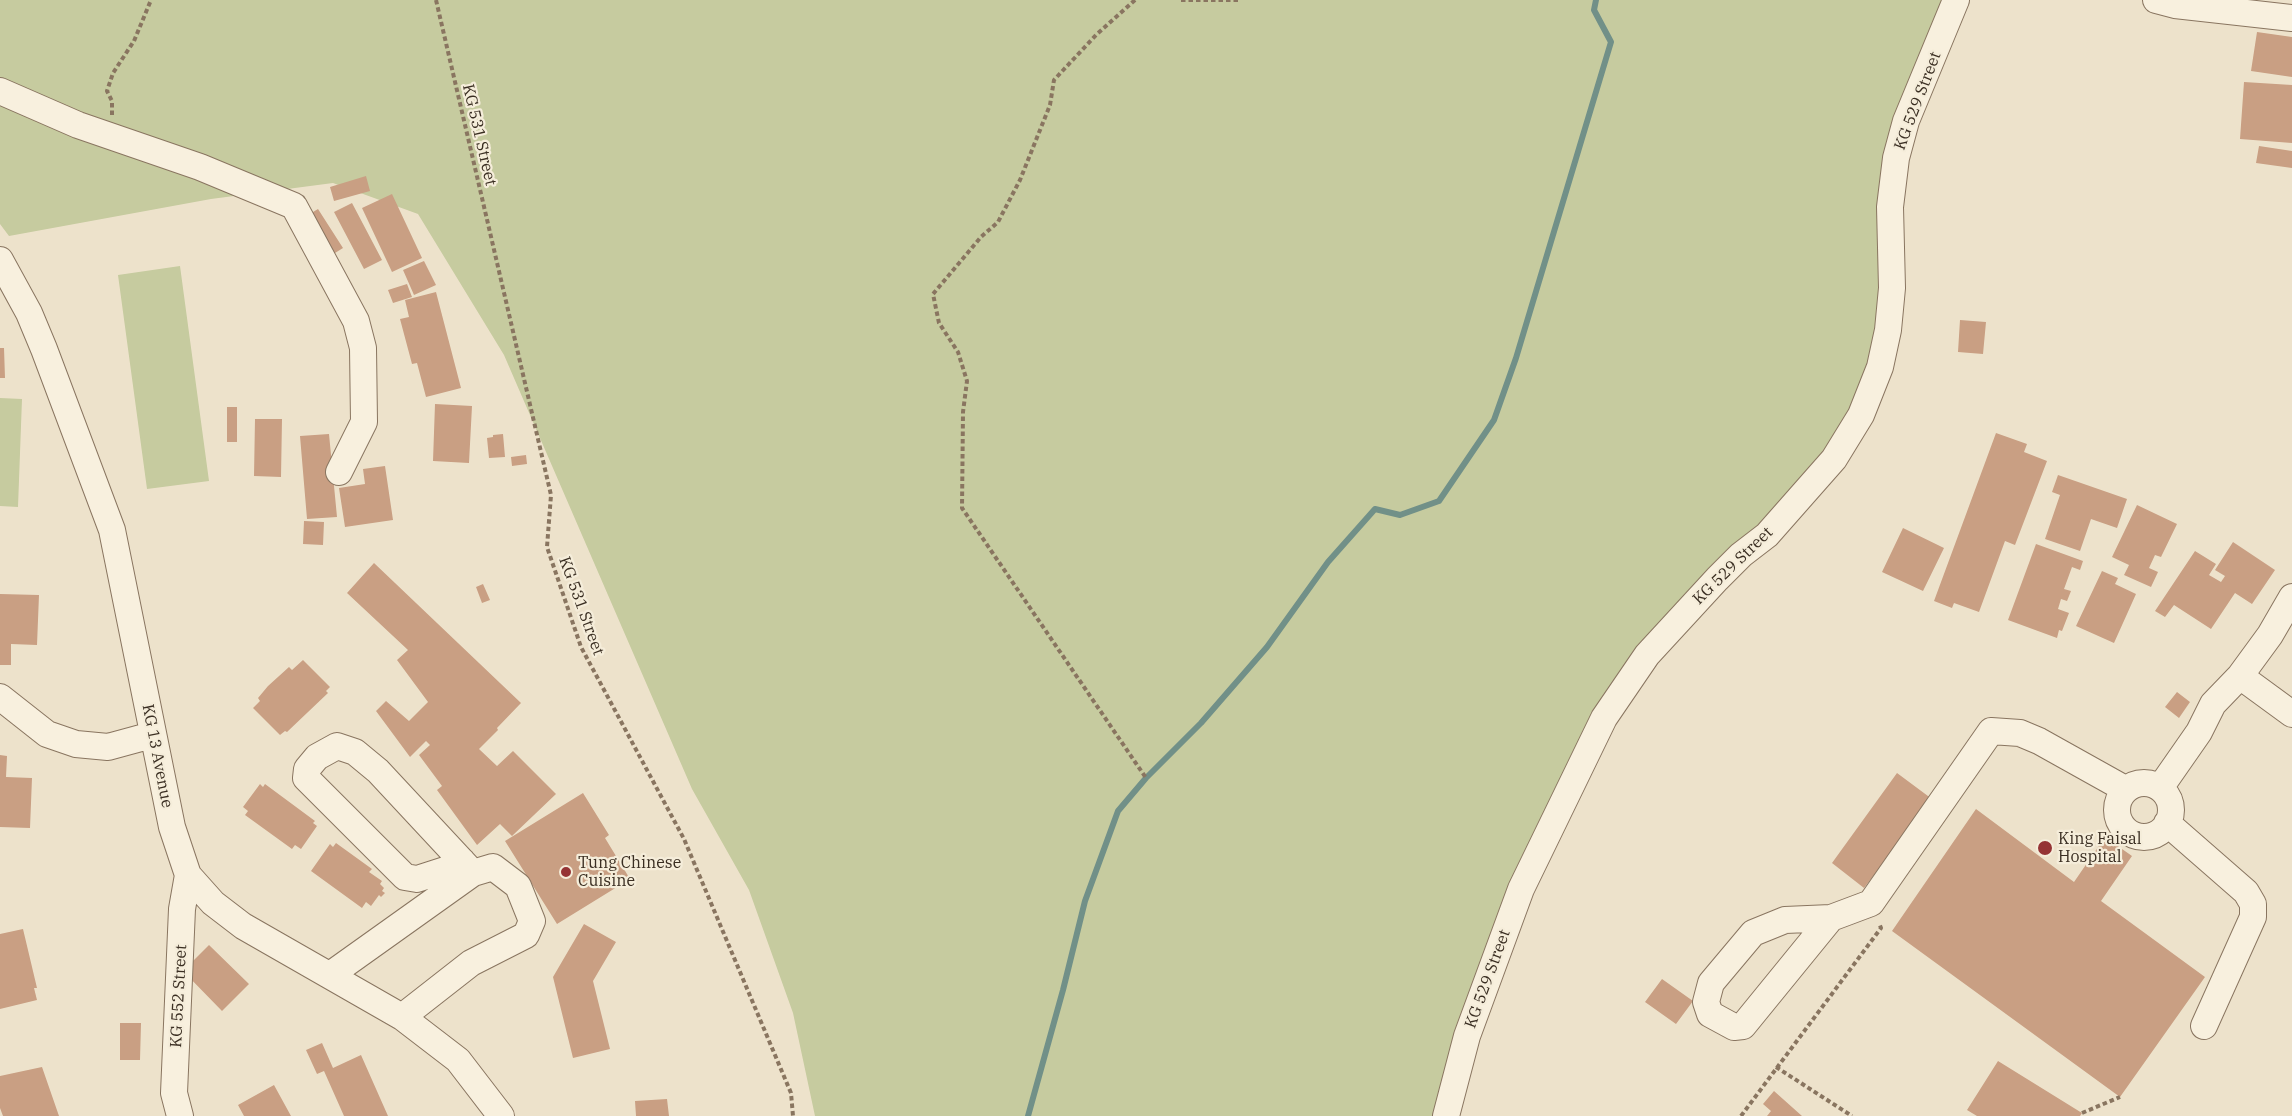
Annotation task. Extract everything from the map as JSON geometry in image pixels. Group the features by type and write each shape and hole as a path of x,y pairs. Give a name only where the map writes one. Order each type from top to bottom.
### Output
{"street":[{"name":"KG 529 Street","path":"1446,1116 1467,1036 1521,889 1604,718 1647,656 1716,579 1741,555 1767,535 1834,459 1861,415 1880,367 1888,330 1892,288 1890,207 1896,158 1906,121 1956,0"},
{"path":"2156,0 2175,5 2292,18"},
{"path":"0,91 100,133 200,167 294,206 356,321 363,348 364,422 339,472"},
{"name":"KG 13 Avenue","path":"0,260 29,313 44,349 111,530 172,827 188,875 213,903 243,926 402,1017 458,1060 501,1116"},
{"path":"2160,788 2199,732 2213,704 2240,676 2270,635 2292,597"},
{"path":"2240,676 2292,714"},
{"path":"0,697 47,734 76,744 108,747 152,735"},
{"path":"1831,918 1743,1026 1734,1027 1710,1014 1706,1002 1711,983 1753,933 1785,920 1831,918 1871,903 1991,731 2020,733 2039,741 2125,789"},
{"path":"402,1017 471,963 526,935 532,921 518,886 493,867 448,869 417,879 405,876 306,778 307,769 317,757 337,746 355,752 378,771 468,867"},
{"path":"2142,782 2152,783 2160,788 2170,802 2171,811 2167,823 2159,832 2151,836 2134,835 2126,830 2117,815 2117,806 2125,789 2142,782"},
{"path":"2167,823 2246,892 2253,904 2253,917 2204,1026"},
{"path":"330,975 468,867"},
{"name":"KG 552 Street","path":"180,1116 174,1093 182,909 188,875"}],"path":[{"path":"100,133 112,120 112,101 107,91 113,73 134,41 151,0"},
{"name":"KG 531 Street","path":"436,0 551,495 548,548 581,647 684,839 791,1093 793,1116"},
{"path":"1135,0 1096,35 1054,80 1050,105 1020,180 998,222 981,237 933,294 939,323 958,352 968,381 963,412 962,508 1146,778"},
{"path":"1181,0 1241,0"},
{"path":"1741,1116 1881,928 1871,903"},
{"path":"1776,1067 1852,1116"},
{"path":"2082,1113 2120,1098"}],"green space":[{"path":"0,0 1962,0 1910,145 1871,381 1809,483 1654,656 1580,765 1440,1116 815,1116 793,1013 749,890 692,789 504,355 418,214 333,183 211,199 9,236 0,224"},
{"path":"180,266 209,481 147,489 118,275"},
{"path":"0,398 22,399 18,507 0,506"}],"building":[{"path":"2257,32 2292,37 2292,77 2251,71"},
{"path":"2244,82 2292,85 2292,143 2240,139"},
{"path":"2259,146 2292,151 2292,168 2256,163"},
{"path":"366,176 370,191 334,201 330,187"},
{"path":"392,194 422,258 392,272 362,208"},
{"path":"352,203 382,260 364,269 334,212"},
{"path":"318,209 343,248 327,258 303,218"},
{"path":"424,261 436,285 414,295 403,270"},
{"path":"407,284 412,297 393,303 388,290"},
{"path":"436,292 461,388 426,397 417,363 412,364 400,319 409,317 405,300"},
{"path":"1960,320 1986,322 1983,354 1958,352"},
{"path":"0,348 4,348 5,378 0,378"},
{"path":"435,404 472,406 469,463 433,461"},
{"path":"227,407 237,407 237,442 227,442"},
{"path":"255,419 282,419 281,477 254,476"},
{"path":"1996,433 2027,444 2024,452 2047,461 2015,545 2005,541 1979,612 1954,603 1952,608 1934,601"},
{"path":"329,434 337,517 307,519 300,436"},
{"path":"503,434 505,457 489,458 487,438"},
{"path":"526,455 527,464 512,466 511,457"},
{"path":"385,466 393,520 345,527 339,488 365,484 363,469"},
{"path":"2058,475 2127,499 2117,528 2091,519 2080,551 2045,539 2060,495 2052,492"},
{"path":"2137,505 2177,524 2161,557 2155,555 2149,568 2158,572 2151,587 2124,575 2129,565 2112,557"},
{"path":"304,521 324,522 323,545 303,544"},
{"path":"1903,528 1944,548 1923,591 1882,572"},
{"path":"2233,542 2275,570 2252,604 2235,593 2211,629 2174,605 2165,617 2155,611 2195,551 2216,564 2209,575 2221,582 2225,576 2215,570"},
{"path":"2036,544 2083,561 2080,570 2072,567 2064,589 2071,591 2067,601 2061,599 2058,609 2069,613 2057,638 2008,620"},
{"path":"374,563 521,703 479,749 497,766 513,751 556,794 512,836 500,824 477,845 437,790 442,786 419,755 430,745 426,741 410,757 376,711 386,701 409,721 428,702 397,660 408,650 347,593"},
{"path":"2102,571 2118,578 2115,584 2136,594 2114,643 2076,626"},
{"path":"483,584 490,600 482,603 476,587"},
{"path":"0,594 39,595 37,645 11,644 11,665 0,665"},
{"path":"303,660 330,687 326,691 328,693 287,732 280,735 253,708 260,701 258,698 268,686 289,667 292,670"},
{"path":"2177,692 2190,702 2179,718 2165,707"},
{"path":"0,755 7,756 6,777 32,778 30,828 0,827"},
{"path":"1897,773 1932,799 1864,888 1832,863"},
{"path":"260,784 263,787 265,784 315,821 313,823 317,826 301,849 295,845 292,849 245,815 248,811 243,807"},
{"path":"583,793 609,835 605,838 630,879 557,924 505,841"},
{"name":"King Faisal Hospital","path":"1976,809 2074,882 2105,837 2132,856 2101,901 2205,977 2120,1097 1892,931"},
{"path":"336,843 372,869 369,872 382,881 380,884 385,893 381,897 379,895 371,906 366,902 362,908 311,871 330,844 333,847"},
{"path":"584,924 616,942 593,981 610,1049 573,1058 553,977"},
{"path":"23,929 37,988 34,988 37,1000 0,1009 0,934"},
{"path":"209,945 249,984 222,1011 183,971"},
{"path":"1662,979 1693,1001 1676,1024 1645,1002"},
{"path":"120,1023 141,1023 140,1060 120,1060"},
{"path":"322,1043 333,1068 361,1055 388,1116 344,1116 324,1071 317,1074 306,1050"},
{"path":"1998,1061 2082,1113 2080,1116 1977,1116 1967,1110"},
{"path":"42,1067 59,1116 3,1116 0,1108 0,1076"},
{"path":"274,1085 291,1116 244,1116 238,1105"},
{"path":"1774,1091 1802,1116 1767,1116 1771,1111 1763,1104"},
{"path":"667,1099 669,1116 636,1116 635,1101"}],"waterway":[{"path":"1028,1116 1085,901 1118,811 1146,778 1201,723 1267,647 1328,562 1375,509 1400,515 1439,501 1494,420 1516,358 1611,42 1594,10 1596,0"}],"place":[{"name":"King Faisal Hospital","path":"2045,848"},
{"name":"Tung Chinese Cuisine","path":"566,872"}]}
